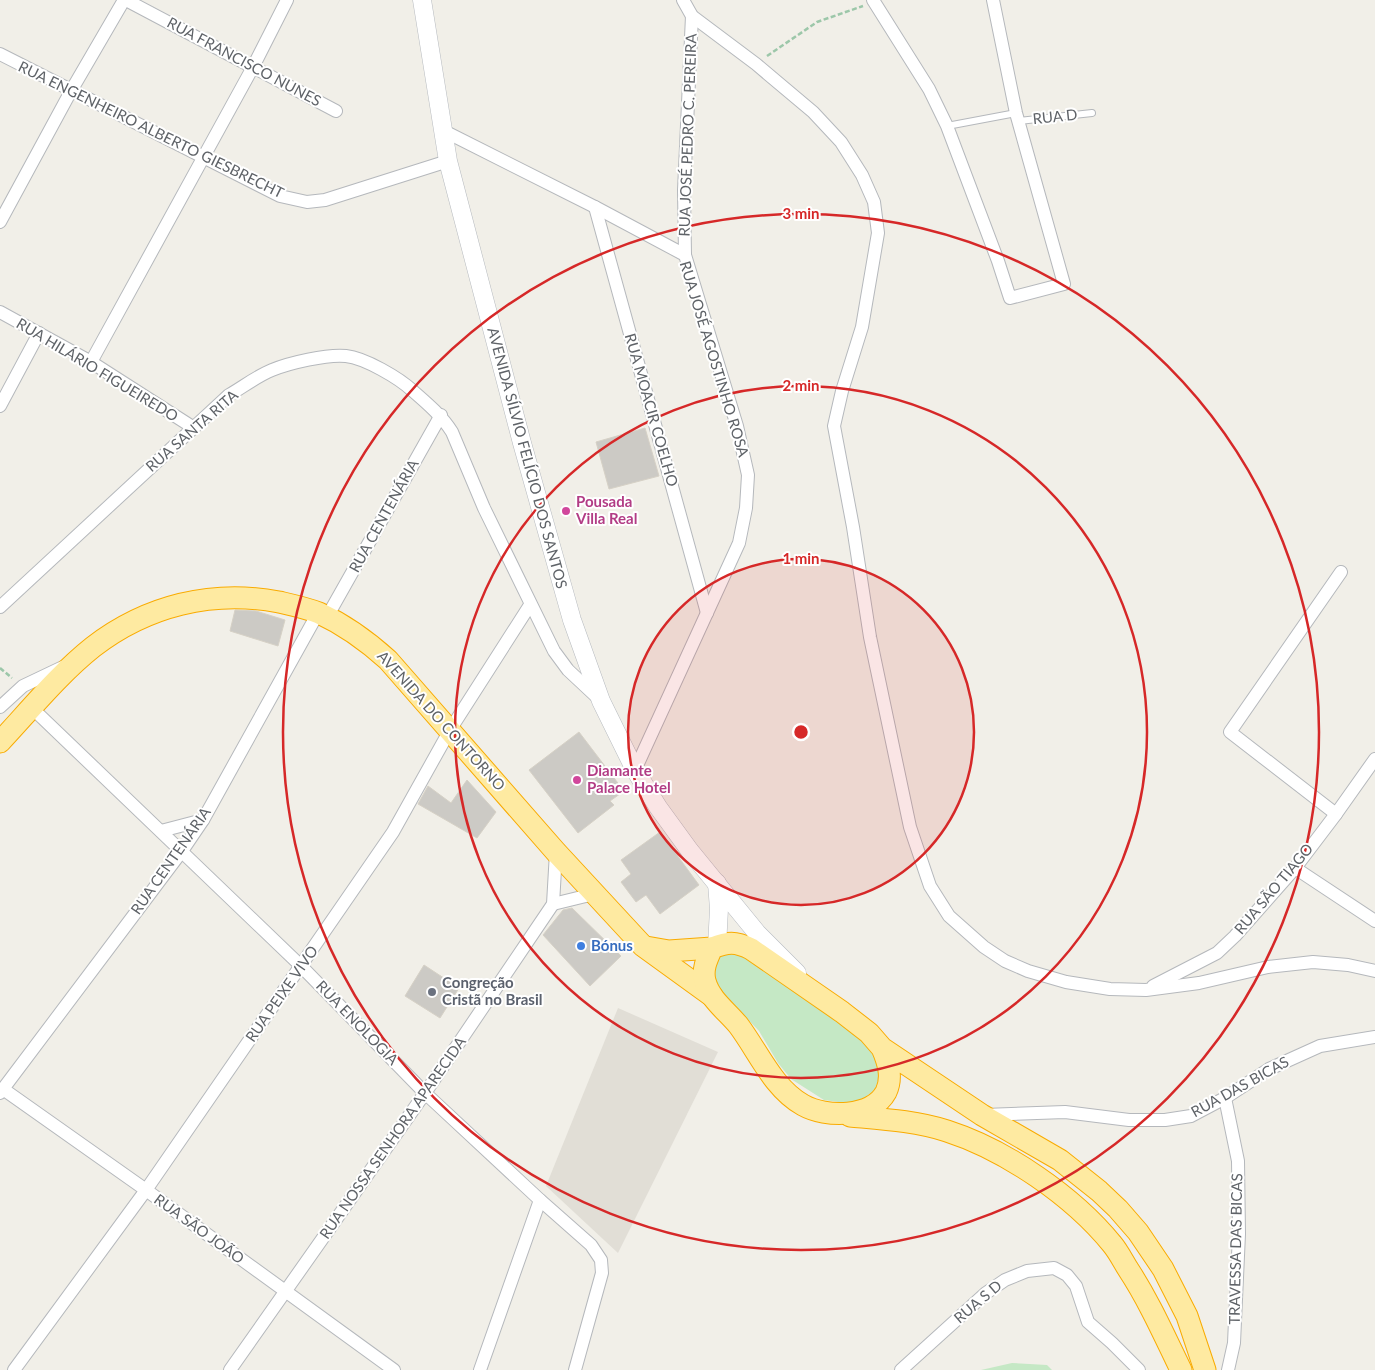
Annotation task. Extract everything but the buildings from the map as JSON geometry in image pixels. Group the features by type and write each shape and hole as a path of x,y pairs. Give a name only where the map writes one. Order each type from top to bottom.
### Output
{"highway":[{"name":"AVENIDA DO CONTORNO","path":"0,742 78,660 110,635 138,619 158,610 192,601 237,597 294,605 322,615 358,635 388,660 556,852 643,946 712,996"},
{"path":"643,946 669,951 714,947 725,943 739,943 751,949 831,1004 869,1033 882,1048 982,1115 1060,1160 1099,1191 1133,1226 1163,1269 1187,1316 1205,1370"},
{"path":"714,947 704,964 705,981 712,996 737,1023 767,1068 791,1097 805,1106 824,1113 910,1122 947,1131 994,1150 1025,1168 1075,1206 1112,1244 1146,1297 1179,1367"},
{"path":"840,1114 867,1108 879,1101 886,1092 889,1081 889,1065 882,1048"}],"main road":[{"name":"AVENIDA SÍLVIO FELÍCIO DOS SANTOS","path":"422,0 448,161 522,444 567,602 601,701 635,770 658,807 690,851 757,933 831,1004"},
{"path":"714,947 719,909 717,883"}],"street":[{"name":"RUA FRANCISCO NUNES","path":"125,0 336,111"},
{"path":"0,222 72,91 125,0"},
{"path":"91,362 204,158 287,0"},
{"path":"683,0 692,16 756,64 813,112 841,142 862,175 874,202 878,233 862,327 842,391 834,426 853,526 870,637 910,827 930,886 949,916 984,947 1005,961 1028,971 1066,982 1110,989 1146,990 1198,983 1268,967 1313,962 1348,965 1375,971"},
{"path":"873,1 929,89 947,126 1010,298 1064,284 1018,117 993,0"},
{"name":"RUA JOSÉ PEDRO C. PEREIRA","path":"684,255 684,190 692,16"},
{"name":"RUA ENGENHEIRO ALBERTO GIESBRECHT","path":"0,54 280,196 307,202 325,200 448,161"},
{"name":"RUA JOSÉ AGOSTINHO ROSA","path":"444,131 595,207 684,255 737,426 748,475 746,508 739,544 635,770"},
{"name":"RUA MOACIR COELHO","path":"595,207 708,613"},
{"name":"RUA HILÁRIO FIGUEIREDO","path":"0,312 91,362 194,428"},
{"path":"0,406 39,333"},
{"name":"RUA SANTA RITA","path":"3,599 229,395 271,370 315,358 347,356 380,368 407,386 440,415 452,432 484,508 554,651 568,670 601,701"},
{"name":"RUA CENTENÁRIA","path":"1,1091 182,851 203,820 440,415"},
{"path":"1336,814 1230,732 1341,572"},
{"name":"RUA PEIXE VIVO","path":"14,1370 146,1190 393,832 450,730 530,605"},
{"name":"AVENIDA DO CONTORNO","path":"0,707 23,686 78,660"},
{"name":"RUA ENOLOGIA","path":"32,708 301,966 425,1093 596,1250 602,1265 600,1281 575,1370"},
{"name":"RUA SÃO TIAGO","path":"1146,990 1217,953 1235,936 1295,868 1375,759"},
{"path":"161,831 203,820"},
{"path":"556,852 553,904 594,894"},
{"path":"1295,868 1375,921"},
{"name":"RUA NOSSA SENHORA APARECIDA","path":"230,1370 425,1093 553,904"},
{"name":"RUA DAS BICAS","path":"982,1115 1065,1112 1129,1120 1165,1120 1191,1116 1225,1098 1269,1069 1320,1046 1375,1037"},
{"name":"RUA SÃO JOÃO","path":"1,1091 146,1190 394,1370"},
{"name":"TRAVESSA DAS BICAS","path":"1225,1098 1238,1161 1239,1234 1234,1343 1228,1370"},
{"path":"480,1370 540,1200"},
{"name":"RUA S D","path":"901,1370 986,1293 1005,1280 1027,1271 1054,1268 1067,1275 1076,1286 1088,1322 1112,1342 1138,1370"}],"lane":[{"name":"RUA D","path":"947,126 1018,117 1092,113"}],"path":[{"path":"756,64 817,22 873,1"}],"shaded area":[{"path":"618,1008 718,1052 618,1253 546,1186"}],"green space":[{"path":"742,951 862,1036 877,1059 879,1078 875,1089 865,1098 853,1104 824,1100 791,1079 778,1063 759,1031 717,987 711,966 714,954"},
{"path":"1012,1363 1047,1365 1052,1370 981,1370"}],"place":[{"name":"Pousada Villa Real","path":"566,511"},
{"name":"Diamante Palace Hotel","path":"577,780"},
{"name":"Bónus","path":"581,946"},
{"name":"Congreção Cristã no Brasil","path":"432,992"}]}
